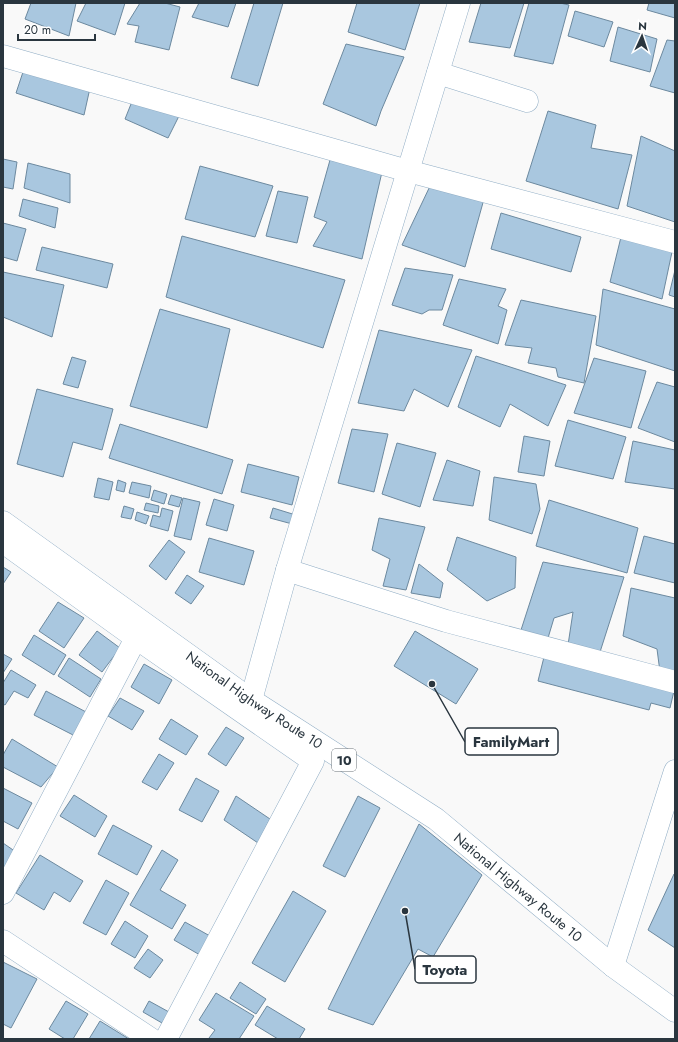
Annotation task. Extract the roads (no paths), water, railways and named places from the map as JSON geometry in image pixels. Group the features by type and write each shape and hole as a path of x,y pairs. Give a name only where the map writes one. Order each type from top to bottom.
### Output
{"main road":[{"path":"251,700 287,570 459,3"},
{"path":"3,56 408,170 675,242"},
{"path":"438,73 527,101"},
{"name":"National Highway Route 10","path":"3,522 251,700 436,819 613,966 675,1011"},
{"path":"3,542 136,638 313,761 166,1039"},
{"path":"287,570 446,621 675,682"},
{"path":"3,893 136,638"},
{"path":"613,966 675,771"},
{"path":"3,941 151,1039"}],"place":[{"name":"FamilyMart","path":"432,684"},
{"name":"Toyota","path":"405,911"}]}
